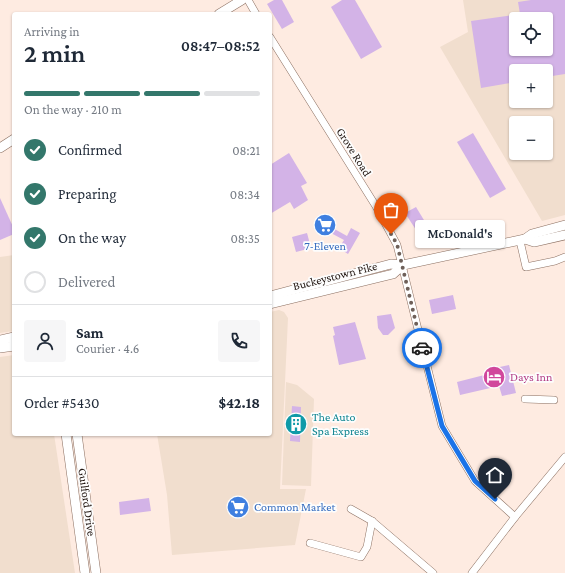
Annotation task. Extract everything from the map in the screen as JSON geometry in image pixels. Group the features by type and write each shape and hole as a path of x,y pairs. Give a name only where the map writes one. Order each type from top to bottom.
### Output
{"main road":[{"path":"222,12 242,0"},
{"path":"0,148 12,140"},
{"name":"Buckeystown Pike","path":"272,295 391,264 403,266 522,240 532,234 565,225"},
{"name":"Buckeystown Pike","path":"522,240 534,242 565,235"},
{"name":"Buckeystown Pike","path":"272,304 393,274 403,266"},
{"path":"0,340 12,337"},
{"name":"Guilford Drive","path":"66,436 85,573"},
{"name":"Guilford Drive","path":"77,436 96,573"}],"street":[{"path":"248,0 255,12"},
{"name":"Grove Road","path":"272,40 377,208 397,244 442,426 475,481 514,517"},
{"path":"522,240 526,267 555,261 565,257"},
{"path":"525,400 554,400"},
{"path":"472,573 514,517 565,457"},
{"path":"352,509 372,521 433,573"},
{"path":"310,543 362,557 367,548 372,521"}],"shaded area":[{"path":"463,0 565,0 565,215 542,221 440,47 468,32"},
{"path":"12,255 12,331 0,333 0,257"},
{"path":"279,310 284,312 288,318 280,489 306,489 295,545 172,555 167,495 157,436 272,436 272,312"},
{"path":"12,355 12,436 54,436 75,573 0,573 0,357"},
{"path":"286,382 297,385 314,399 311,486 282,485"}],"building":[{"path":"274,0 282,0 294,22 282,29 267,4"},
{"path":"342,0 355,0 382,47 361,59 331,7"},
{"path":"531,0 565,0 565,74 553,76 553,64 509,64 509,83 481,88 471,21 509,16 509,56 553,56 553,12 520,12 518,2"},
{"path":"473,133 506,189 490,198 457,142"},
{"path":"289,153 307,183 301,186 308,200 294,209 290,202 272,213 272,164"},
{"path":"0,198 12,225 12,235 0,240"},
{"path":"416,207 430,230 420,236 405,213"},
{"name":"7-Eleven","path":"323,217 334,223 331,227 347,236 351,228 360,233 348,254 339,248 344,240 329,232 326,236 316,230"},
{"path":"307,233 311,248 296,252 292,237"},
{"path":"453,295 456,309 432,314 429,300"},
{"path":"391,314 395,328 388,335 383,335 378,328 377,316"},
{"path":"355,322 366,359 339,365 333,336 335,335 333,327"},
{"name":"Days Inn","path":"509,365 516,393 502,396 499,386 460,395 457,382 496,372 495,368"},
{"name":"The Auto Spa Express","path":"292,406 301,407 300,442 290,441"},
{"path":"149,498 151,511 120,515 119,502"}],"way so far":[{"path":"391,234 397,244 403,266 422,348"}],"place":[{"name":"7-Eleven","path":"325,225"},
{"name":"McDonald's","path":"391,234"},
{"name":"Days Inn","path":"494,377"},
{"name":"The Auto Spa Express","path":"296,424"},
{"name":"Common Market","path":"238,507"}],"route":[{"path":"422,348 442,426 475,481 495,499"}]}
